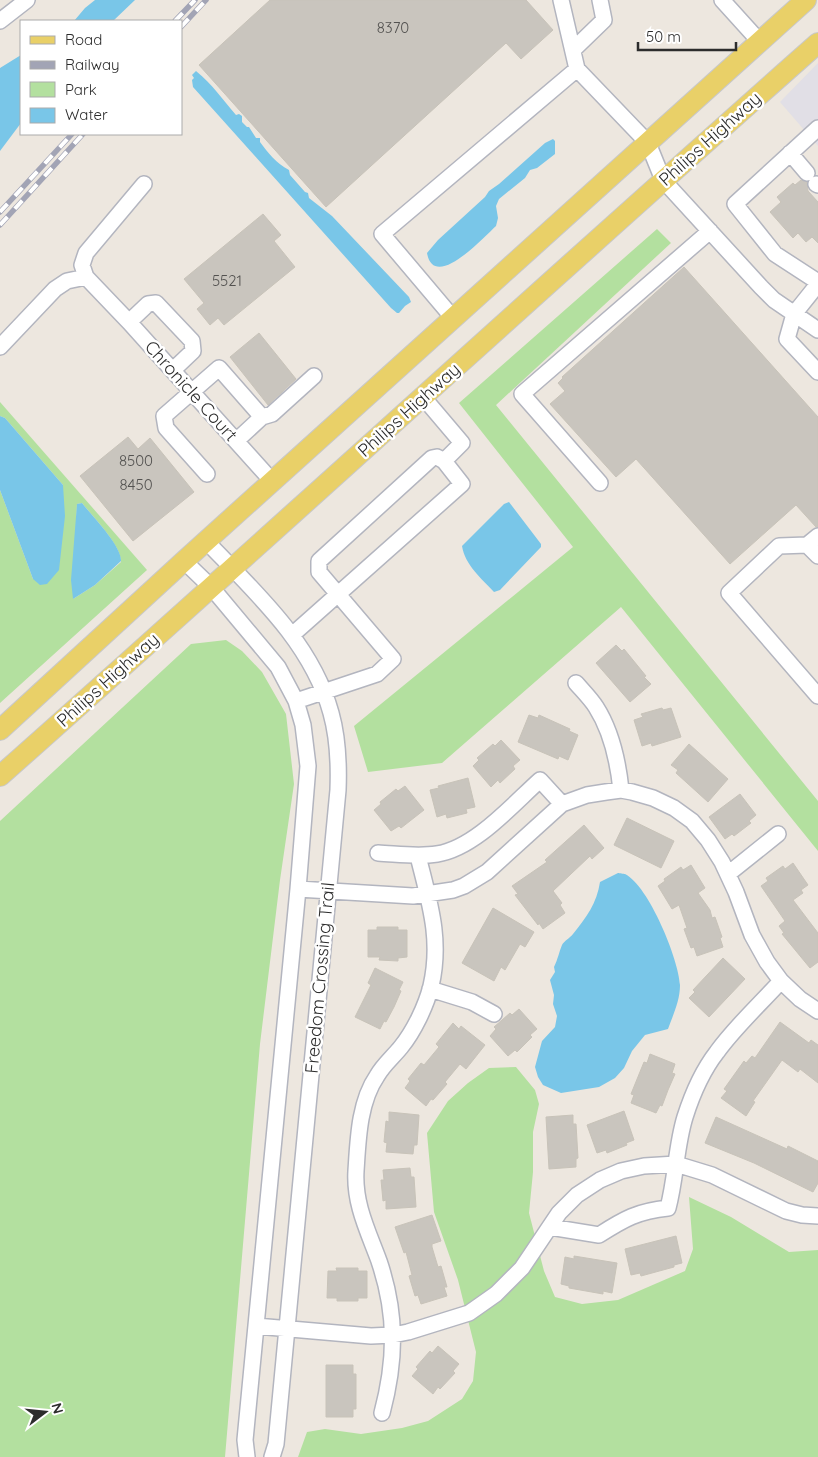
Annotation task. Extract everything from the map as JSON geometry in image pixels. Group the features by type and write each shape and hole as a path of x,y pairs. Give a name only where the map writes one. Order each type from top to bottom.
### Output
{"main road":[{"name":"Philips Highway","path":"0,730 184,560 806,0"},
{"name":"Philips Highway","path":"0,776 818,43"}],"street":[{"path":"0,21 27,0"},
{"path":"561,0 577,70 648,142 663,180 760,287 818,330"},
{"path":"573,50 604,20 600,0"},
{"path":"722,0 760,42"},
{"path":"453,318 382,234 577,70"},
{"path":"818,128 735,204 775,254 818,283 794,314 787,339 818,372"},
{"path":"790,154 814,181"},
{"path":"0,347 55,289 67,282 86,277 82,265 86,253 144,184"},
{"path":"600,483 522,394 710,231"},
{"name":"Chronicle Court","path":"86,277 173,370 272,481"},
{"path":"129,322 148,304 156,303 192,341 193,350 173,370"},
{"path":"207,474 166,428 164,416 219,368 262,417"},
{"path":"236,441 262,417 272,414 314,376"},
{"path":"423,398 462,443 444,461"},
{"path":"292,636 338,596 462,484 444,461 438,457 432,458 319,561 319,572 338,596 393,659 376,674 296,701"},
{"name":"Freedom Crossing Trail","path":"206,541 292,636 309,661 324,691 335,730 339,767 276,1444 272,1457"},
{"path":"818,556 812,541 779,546 729,593 818,696"},
{"name":"Freedom Crossing Trail","path":"184,560 212,588 278,666 296,701 303,725 308,766 245,1440 247,1457"},
{"path":"576,683 596,706 608,730 618,764 621,790"},
{"path":"378,853 418,856 439,854 462,845 486,828 540,780 562,804"},
{"path":"298,888 413,896 452,890 464,886 487,872 562,804 587,795 621,790 653,798 674,808 692,821 708,840 728,874 752,935 767,962 800,999 818,1011"},
{"path":"728,874 778,834"},
{"path":"382,1413 389,1385 393,1335 392,1312 386,1284 364,1225 358,1201 356,1163 362,1115 368,1093 377,1076 402,1045 418,1020 434,973 436,945 434,918 418,856"},
{"path":"550,1226 599,1235 622,1220 647,1210 668,1208 685,1118 697,1086 717,1051 782,981"},
{"path":"430,989 472,1002 494,1014"},
{"path":"256,1326 372,1336 393,1335 460,1316 476,1308 496,1294 522,1268 559,1213 577,1195 600,1180 621,1171 644,1166 676,1164 712,1174 786,1211 818,1216"}],"shaded area":[{"path":"818,63 818,146 780,102"}],"green space":[{"path":"657,229 671,243 496,405 818,801 818,851 621,607 442,763 368,772 354,726 573,547 459,403"},
{"path":"0,402 147,570 0,703 0,490 33,579 63,485 5,418 0,416","holes":["82,503 112,540 120,555 121,562 95,585 73,599 77,504"]},
{"path":"226,640 242,651 262,672 286,714 294,784 260,1044 225,1457 0,1457 0,821 191,644"},
{"path":"516,1067 535,1090 539,1104 533,1132 533,1172 529,1213 544,1271 555,1297 582,1304 618,1300 685,1271 693,1249 689,1197 731,1217 789,1252 818,1250 818,1457 298,1457 307,1432 325,1429 361,1434 402,1428 428,1421 462,1399 473,1381 476,1352 458,1280 434,1212 427,1133 448,1101 468,1083 489,1068"}],"water":[{"path":"95,0 135,0 114,20 75,20"},
{"path":"20,56 20,124 0,151 0,68"},
{"path":"196,71 236,115 242,116 242,122 249,127 256,138 260,138 260,142 273,158 289,170 290,175 308,193 309,198 332,216 409,297 411,302 399,313 391,308 193,87 192,80 194,78 192,75"},
{"path":"553,139 555,141 555,154 537,168 530,170 525,178 499,199 496,206 498,218 496,226 460,258 439,267 431,263 427,253 438,240 485,197 489,191 545,143"},
{"path":"0,416 5,418 63,485 65,516 59,570 47,584 40,585 33,579 0,490"},
{"path":"509,502 541,544 541,547 500,590 494,592 470,565 462,546 504,504"},
{"path":"82,503 112,539 117,547 121,561 95,585 73,599 71,580 77,504"},
{"path":"618,873 625,874 644,893 661,925 678,974 680,991 678,1002 668,1029 645,1035 632,1051 624,1068 615,1078 599,1087 561,1093 543,1085 535,1067 542,1041 555,1027 557,1016 553,1004 554,995 550,980 555,972 554,967 562,945 573,934 590,910 599,890 600,882"}],"building":[{"path":"270,0 526,0 553,30 521,59 506,43 326,207 199,65"},
{"path":"801,180 807,182 808,191 818,202 818,243 812,237 806,242 798,233 793,238 770,212 781,202 777,197 793,183 795,185"},
{"path":"263,214 281,235 274,241 295,267 224,325 218,318 210,325 197,309 204,303 184,279"},
{"path":"684,267 818,417 818,527 796,505 730,564 636,459 616,477 550,404 565,391 558,383 562,377"},
{"path":"259,333 296,379 268,405 230,357"},
{"path":"128,437 138,449 150,438 194,492 133,541 80,476"},
{"path":"616,645 622,651 624,649 651,684 630,702 596,663"},
{"path":"662,708 663,710 671,708 681,737 652,746 651,743 642,746 634,720 643,717 641,714"},
{"path":"529,715 538,718 539,715 570,729 569,731 578,735 568,760 559,756 558,759 518,742"},
{"path":"501,740 520,760 513,766 515,769 500,783 498,780 491,787 473,766 479,760 477,758 493,744 495,746"},
{"path":"689,744 728,779 708,802 676,773 678,770 671,765"},
{"path":"468,778 475,807 466,809 467,813 447,818 446,814 437,817 430,790"},
{"path":"405,786 424,810 401,828 399,826 391,831 374,810 381,804 380,802 396,789 398,791"},
{"path":"740,794 756,815 749,821 751,823 734,836 732,834 725,839 709,817"},
{"path":"627,818 674,841 661,868 614,845"},
{"path":"584,825 604,848 592,859 590,856 553,891 562,903 560,905 565,913 543,929 515,895 518,894 512,886 547,862 545,860"},
{"path":"793,863 808,885 801,890 803,893 793,900 818,933 818,962 810,968 782,934 784,933 779,926 785,921 761,886 768,881 766,878 783,866 785,869"},
{"path":"691,865 705,888 698,893 710,910 712,918 715,917 722,937 720,938 723,947 697,956 694,947 691,948 684,929 687,928 679,905 672,909 658,886 665,881 664,879 681,867 683,870"},
{"path":"493,908 534,932 525,947 520,944 505,970 501,967 494,981 462,963"},
{"path":"377,927 398,927 398,930 407,930 407,957 398,958 398,961 379,960 380,957 368,957 368,930 377,930"},
{"path":"723,958 745,979 709,1017 689,998 695,992 693,990"},
{"path":"375,968 403,982 394,1007 380,1029 355,1017 371,985 368,983"},
{"path":"519,1009 537,1029 517,1052 515,1050 508,1056 490,1036 496,1029 494,1027 510,1013 512,1015"},
{"path":"780,1022 809,1043 811,1040 818,1045 818,1083 800,1069 798,1072 782,1060 753,1101 755,1102 746,1116 721,1098 727,1091 724,1089 744,1061 746,1063 752,1056 755,1058"},
{"path":"453,1023 459,1029 461,1026 485,1045 466,1069 460,1064 445,1082 447,1084 426,1106 405,1088 410,1081 408,1079 421,1063 424,1065 439,1047 436,1044"},
{"path":"650,1054 675,1064 672,1073 675,1074 662,1106 660,1105 656,1113 631,1103 634,1095 631,1094 644,1062 647,1063"},
{"path":"624,1111 634,1140 607,1153 606,1150 597,1153 587,1125"},
{"path":"389,1112 419,1115 417,1145 414,1145 413,1154 386,1152 387,1143 384,1142 386,1121 389,1122"},
{"path":"573,1115 573,1124 576,1124 578,1158 576,1159 576,1167 549,1169 546,1117"},
{"path":"716,1117 787,1149 788,1146 818,1161 818,1183 813,1192 754,1163 705,1143"},
{"path":"410,1168 411,1177 414,1177 416,1207 386,1209 386,1200 383,1201 381,1180 384,1180 383,1170"},
{"path":"432,1215 441,1241 432,1244 432,1247 438,1267 441,1266 447,1287 444,1287 447,1296 421,1304 418,1295 415,1296 409,1276 412,1275 406,1252 404,1253 395,1227"},
{"path":"676,1236 682,1263 641,1276 640,1273 631,1275 625,1249"},
{"path":"574,1256 617,1263 612,1293 603,1291 603,1294 569,1288 569,1286 561,1284 565,1257 574,1259"},
{"path":"336,1268 358,1268 358,1271 367,1271 367,1298 358,1298 358,1301 337,1301 337,1298 327,1298 328,1271 337,1271"},
{"path":"438,1346 459,1364 453,1371 455,1373 440,1389 438,1387 433,1394 412,1376 418,1369 416,1367 430,1351 432,1353"},
{"path":"326,1365 353,1365 353,1374 356,1374 356,1409 353,1409 353,1417 326,1417"}],"railway":[{"path":"176,20 195,0"},
{"path":"182,26 206,0"},
{"path":"0,212 71,135"},
{"path":"0,225 82,135"}]}
